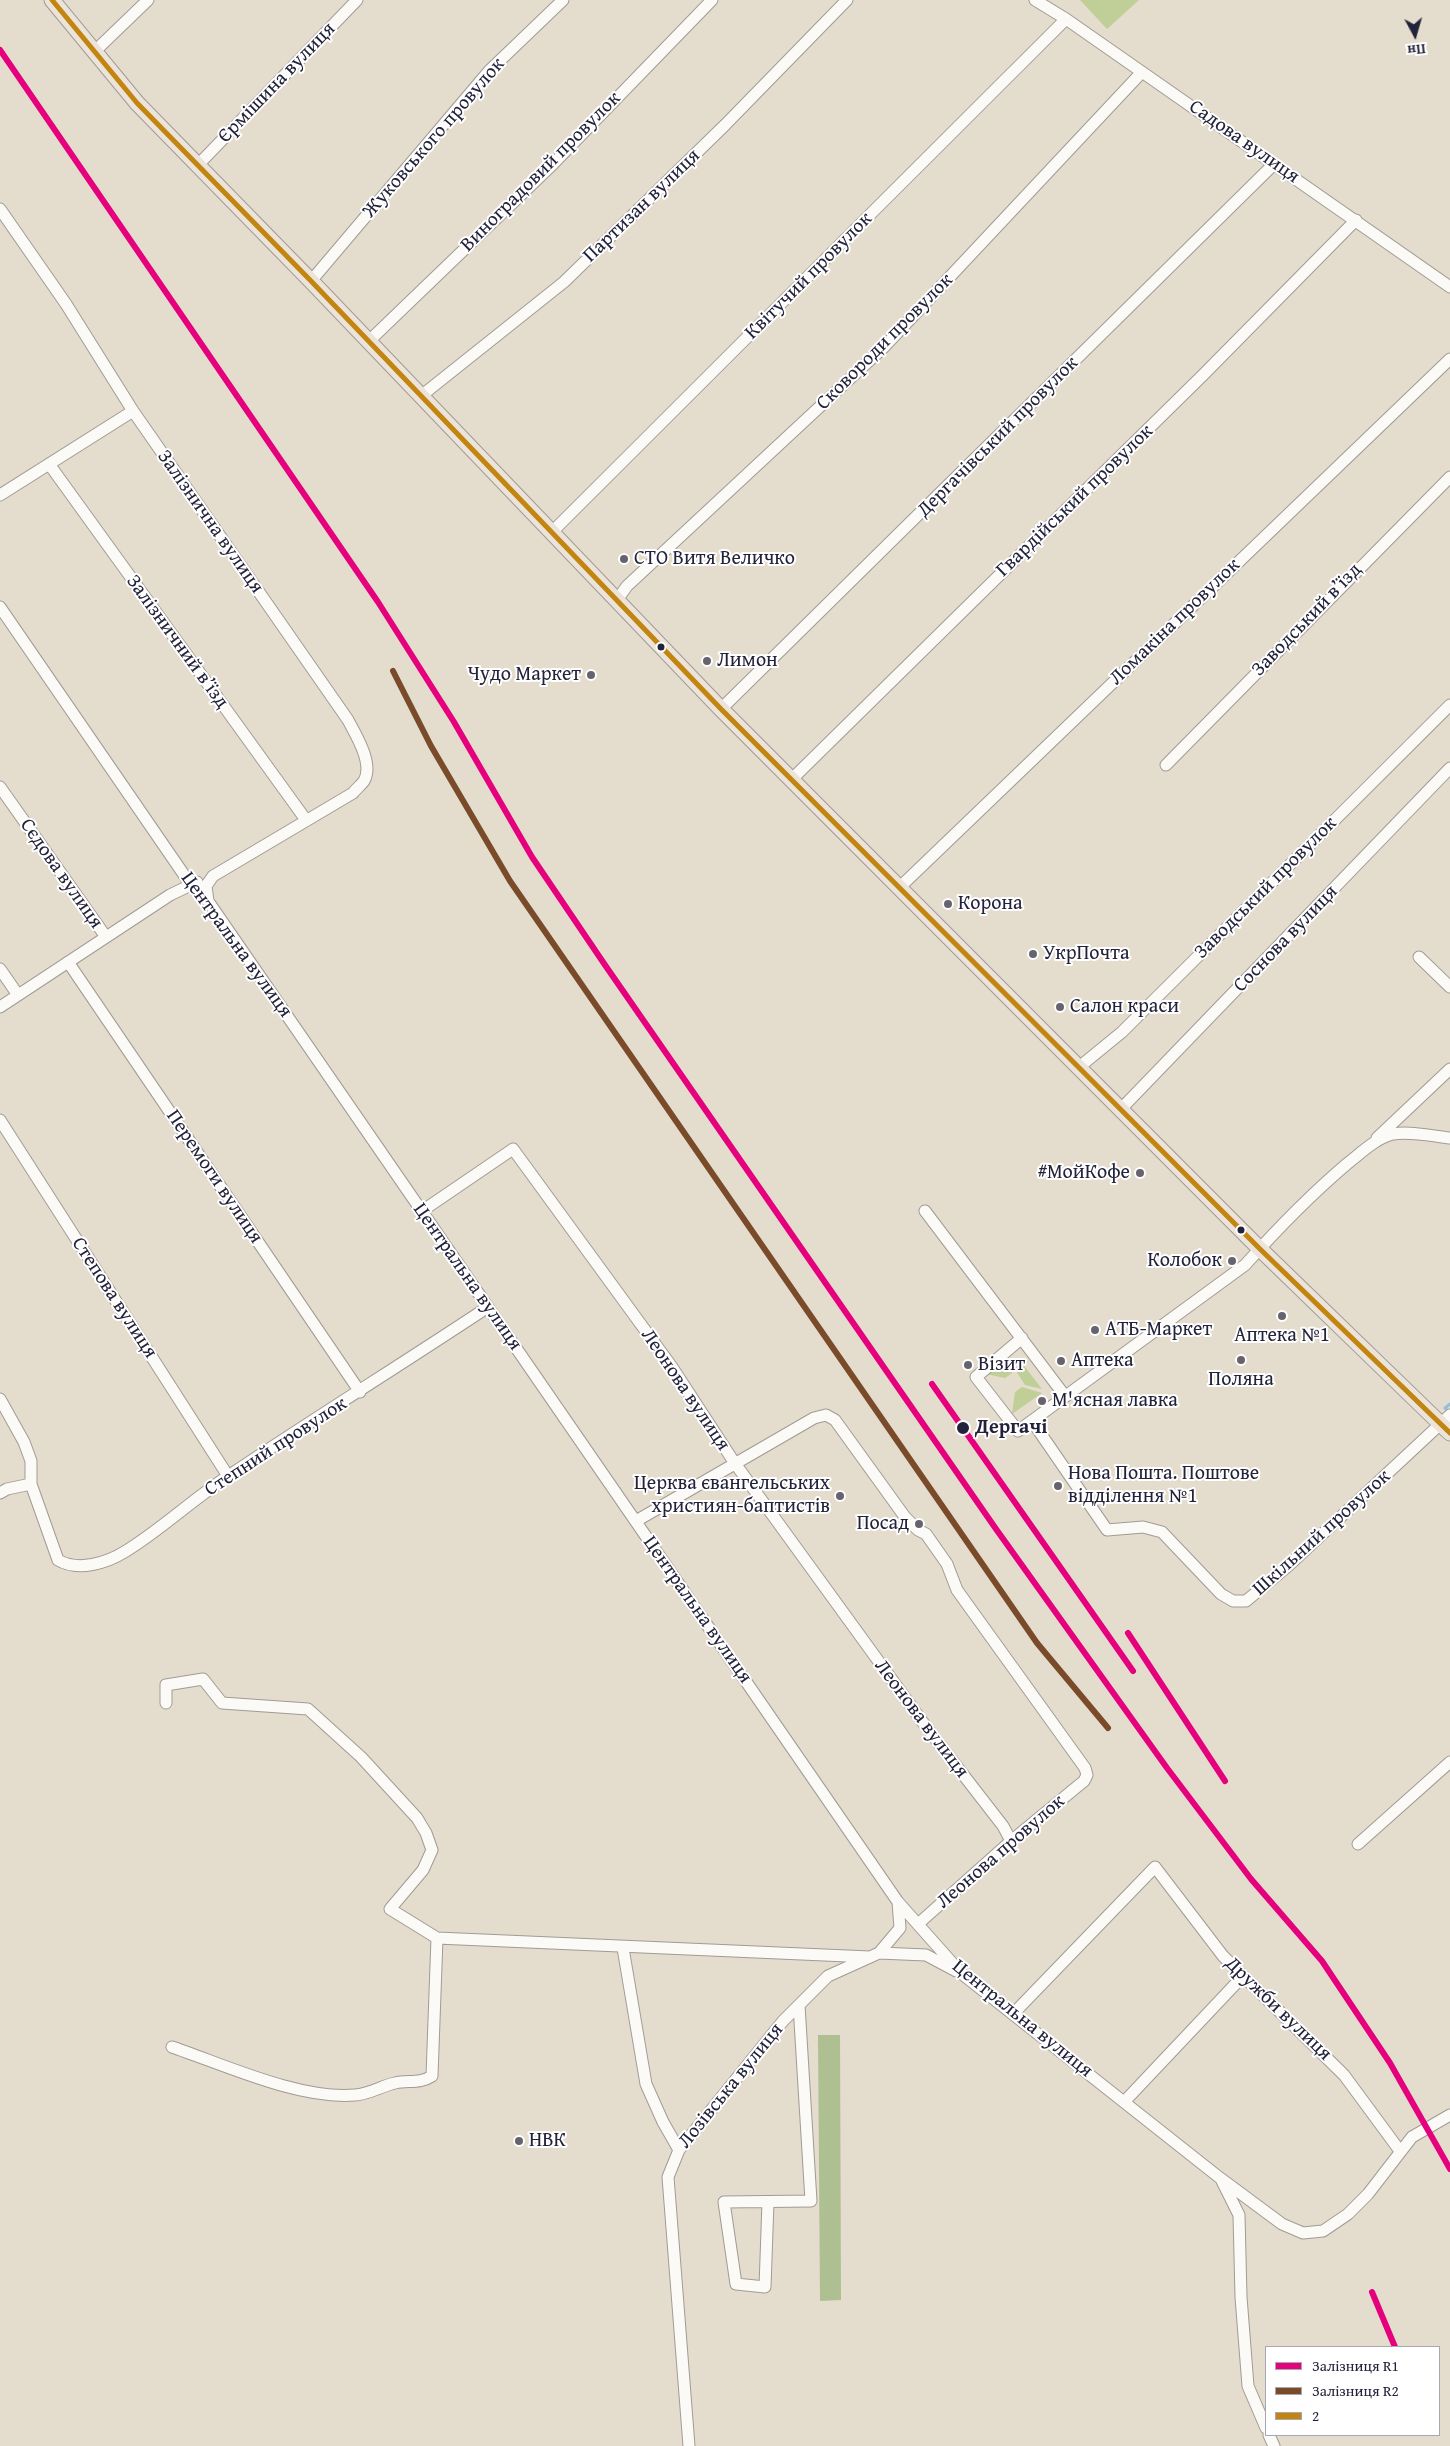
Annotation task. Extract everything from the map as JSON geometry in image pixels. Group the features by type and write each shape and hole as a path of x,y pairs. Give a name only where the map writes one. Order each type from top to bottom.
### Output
{"main road":[{"path":"52,0 137,103 369,341 721,709 1260,1249 1447,1424"}],"street":[{"path":"94,52 148,0"},
{"name":"Єрмішина вулиця","path":"197,166 357,0"},
{"name":"Жуковського провулок","path":"311,281 489,70 563,0"},
{"name":"Виноградовий провулок","path":"369,341 553,164 712,0"},
{"name":"Партизан вулиця","path":"422,396 564,282 725,125 847,0"},
{"name":"Садова вулиця","path":"1035,0 1066,19 1450,287"},
{"name":"Квітучий провулок","path":"552,532 1066,19"},
{"name":"Сковороди провулок","path":"617,600 627,586 884,347 1142,72"},
{"name":"Дергачівський провулок","path":"721,709 1274,164"},
{"name":"Залізнична вулиця","path":"0,209 66,304 133,411 348,720 363,748 366,767 365,780 353,792 306,820"},
{"name":"Гвардійський провулок","path":"792,779 1203,375 1356,220"},
{"name":"Ломакіна провулок","path":"900,887 1450,359"},
{"path":"0,495 133,411"},
{"name":"Залізничний в’їзд","path":"49,464 306,820"},
{"name":"Заводський в’їзд","path":"1166,765 1450,477"},
{"name":"Центральна вулиця","path":"0,607 191,884 208,901 898,1902 962,1974 1220,2178 1282,2224 1303,2233 1322,2231 1348,2214 1368,2194 1412,2138 1450,2115"},
{"name":"Заводський провулок","path":"1078,1068 1122,1032 1450,705"},
{"name":"Соснова вулиця","path":"1122,1109 1450,768"},
{"name":"Сєдова вулиця","path":"0,787 106,937"},
{"path":"0,1007 170,895 191,884 213,876 306,820"},
{"path":"208,901 206,886 213,876"},
{"path":"1419,957 1450,987"},
{"name":"Перемоги вулиця","path":"68,962 360,1392"},
{"path":"0,969 18,995"},
{"path":"1022,1338 976,1377 1018,1431 1245,1265 1316,1189 1367,1147 1450,1069"},
{"name":"Степова вулиця","path":"0,1120 228,1476"},
{"path":"1367,1147 1392,1134 1450,1138"},
{"name":"Леонова вулиця","path":"422,1211 513,1149 672,1367 734,1462 927,1728 1003,1826 1011,1841"},
{"path":"926,1211 1065,1396"},
{"name":"Степний провулок","path":"31,1484 58,1560 66,1565 96,1564 125,1552 228,1476 360,1392 488,1307"},
{"path":"0,1399 24,1442 31,1461 31,1484 7,1488 0,1493"},
{"name":"Леонова провулок","path":"734,1462 814,1418 826,1415 835,1420 905,1517 918,1530 926,1534 947,1564 957,1590 1085,1768 1087,1775 1084,1781 1011,1841 918,1924"},
{"name":"Шкільний провулок","path":"1032,1421 1107,1530 1143,1527 1162,1532 1221,1594 1234,1601 1246,1601 1447,1424"},
{"path":"636,1521 734,1462"},
{"path":"166,1704 166,1685 203,1679 222,1703 308,1709 362,1757 417,1818 426,1833 432,1850 423,1870 390,1909 437,1938 623,1948 926,1956 962,1974"},
{"path":"1358,1844 1450,1762"},
{"name":"Дружби вулиця","path":"1013,2014 1156,1867 1223,1956 1344,2074 1400,2151"},
{"name":"Лозівська вулиця","path":"689,2446 668,2177 679,2150 783,2021 828,1976 875,1955 900,1928 898,1902"},
{"path":"172,2047 306,2092 356,2095 378,2090 395,2083 424,2081 432,2076 437,1938"},
{"path":"623,1948 646,2084 663,2122 679,2150"},
{"path":"1124,2102 1243,1976"},
{"path":"768,2202 765,2287 736,2284 724,2202 810,2201 798,2006"},
{"path":"1220,2178 1239,2215 1241,2297 1248,2386 1265,2426"}],"green space":[{"path":"1080,0 1139,0 1107,29"},
{"path":"1018,1358 1042,1389 1025,1385 1016,1371"},
{"path":"1006,1359 1013,1369 1012,1373 1005,1378 986,1374"},
{"path":"1022,1387 1042,1393 1012,1414 1015,1392"},
{"path":"818,2035 840,2035 841,2300 820,2301"}],"waterway":[{"path":"1450,1404 1445,1408 1450,1413"}],"rail line":[{"name":"R1","path":"0,50 378,602 454,722 532,857 605,965 996,1529 1167,1768 1251,1879 1322,1961 1390,2063 1450,2169"},
{"name":"R2","path":"393,671 431,746 510,881 1037,1643 1108,1728"},
{"name":"R1","path":"932,1384 1133,1671"},
{"name":"R1","path":"1128,1633 1225,1781"},
{"name":"R1","path":"1372,2292 1395,2346"}],"transit line":[{"name":"2","path":"52,0 137,103 311,281 721,709 1260,1249 1450,1433"}],"place":[{"name":"СТО Витя Величко","path":"624,559"},
{"name":"Лимон","path":"707,661"},
{"name":"Чудо Маркет","path":"591,675"},
{"name":"Корона","path":"948,904"},
{"name":"УкрПочта","path":"1033,954"},
{"name":"Салон краси","path":"1060,1007"},
{"name":"#МойКофе","path":"1140,1173"},
{"name":"Колобок","path":"1232,1261"},
{"name":"Аптека №1","path":"1282,1316"},
{"name":"АТБ-Маркет","path":"1095,1330"},
{"name":"Поляна","path":"1241,1360"},
{"name":"Аптека","path":"1061,1361"},
{"name":"Візит","path":"968,1365"},
{"name":"М'ясная лавка","path":"1042,1401"},
{"name":"Дергачі","path":"963,1428"},
{"name":"Нова Пошта. Поштове відділення №1","path":"1058,1486"},
{"name":"Церква євангельських християн-баптистів","path":"840,1496"},
{"name":"Посад","path":"919,1524"},
{"name":"НВК","path":"519,2141"}]}
